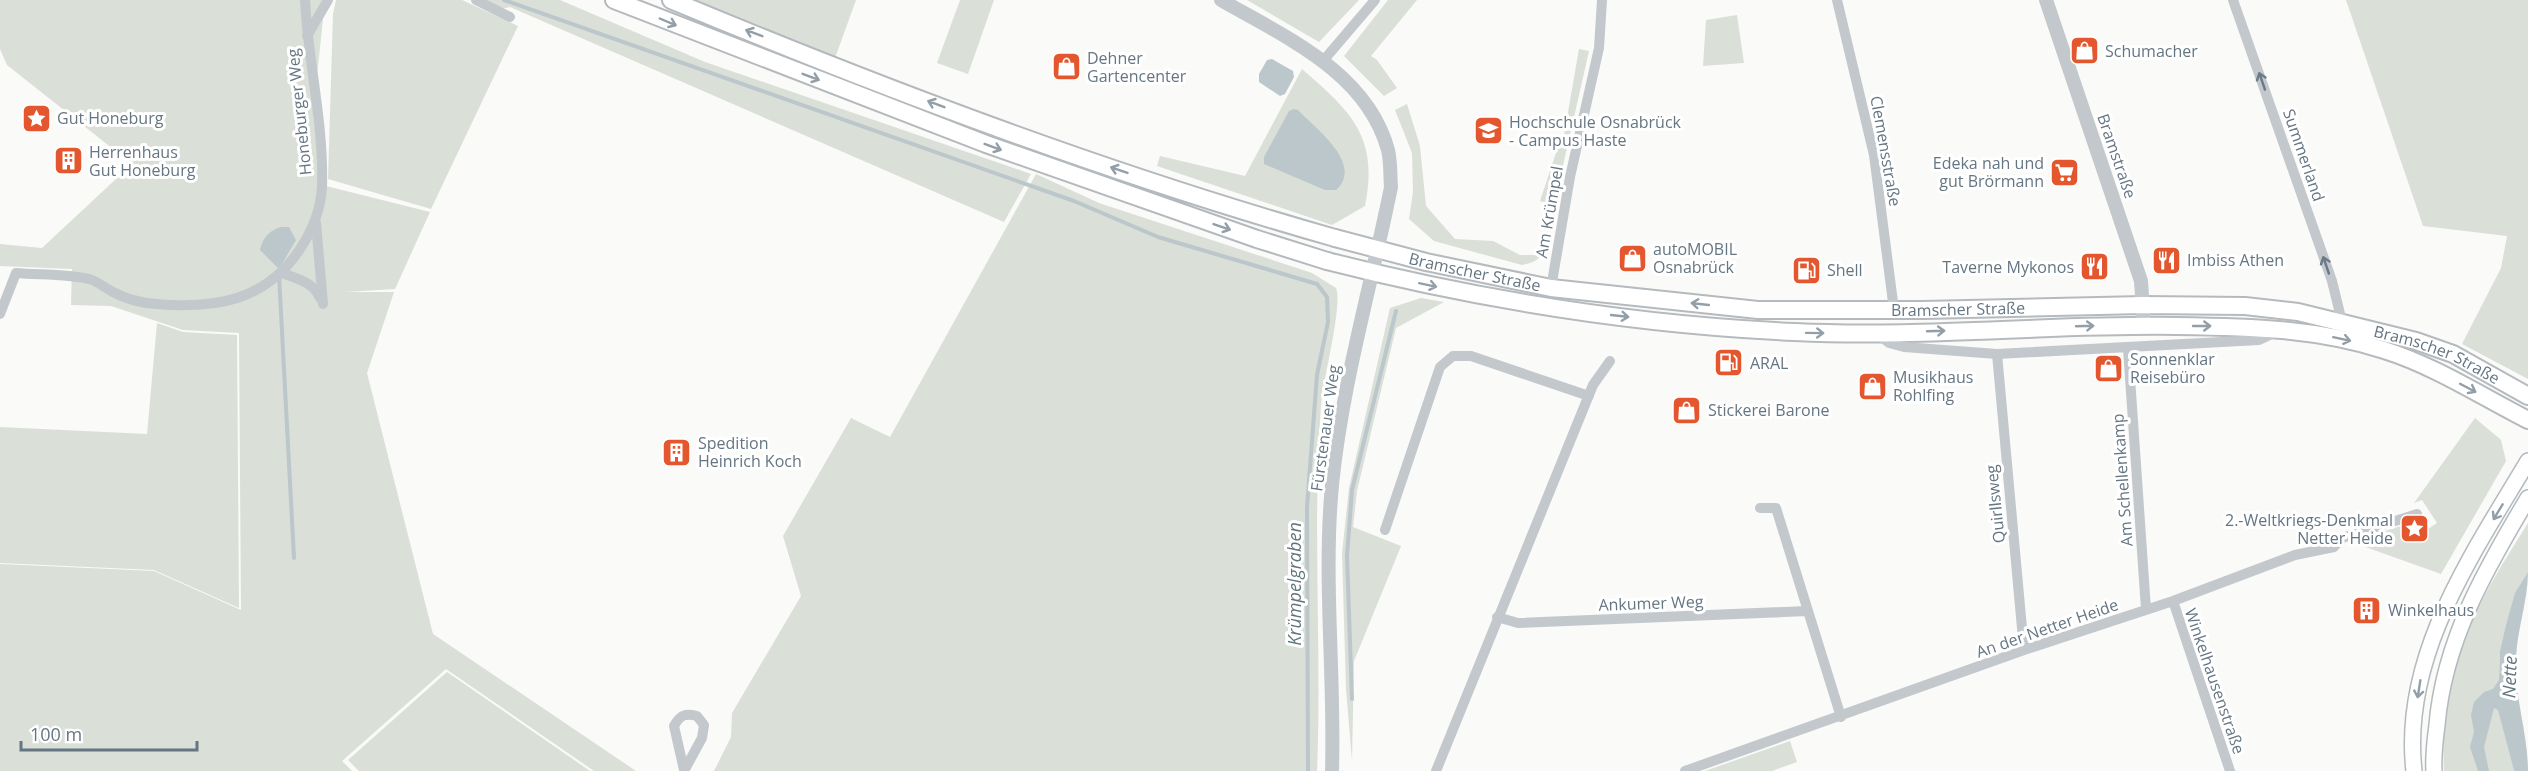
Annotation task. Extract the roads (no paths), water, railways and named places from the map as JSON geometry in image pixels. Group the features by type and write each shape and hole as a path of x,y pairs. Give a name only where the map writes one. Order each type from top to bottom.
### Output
{"main road":[{"name":"Bramscher Straße","path":"614,0 986,144 1257,239 1327,261 1454,291 1605,315 1766,330 1878,333 2144,325 2284,329 2385,350 2430,369 2528,420"},
{"name":"Bramscher Straße","path":"671,0 992,127 1251,214 1335,238 1551,288 1758,310 1894,310 2143,304 2245,306 2298,312 2342,322 2453,354 2528,396"},
{"path":"2414,771 2417,699 2424,661 2435,630 2467,563 2528,461"},
{"path":"2434,771 2439,702 2450,655 2477,585 2528,498"}],"street":[{"name":"Honeburger Weg","path":"280,276 304,280 316,290 323,304 316,220 322,185 320,142 305,0"},
{"name":"Honeburger Weg","path":"307,36 328,0"},
{"path":"477,0 510,16"},
{"name":"Fürstenauer Weg","path":"1221,0 1323,61 1353,87 1373,113 1388,151 1391,187 1343,399 1332,487 1329,550 1332,771"},
{"path":"1323,61 1375,0"},
{"name":"Am Krümpel","path":"1551,288 1570,177 1600,42 1602,0"},
{"name":"Clemensstraße","path":"1837,0 1874,155 1894,310"},
{"name":"Bramstraße","path":"2046,0 2141,281 2144,325"},
{"name":"Summerland","path":"2233,0 2328,270 2342,322"},
{"name":"Honeburger Weg","path":"0,314 16,273 90,279 131,300 167,305 229,301 256,292 280,276 304,243 316,220"},
{"name":"Bramscher Straße","path":"1878,333 1889,343 1904,347 1997,354 2128,349 2259,340 2284,329"},
{"name":"Am Schellenkamp","path":"2128,349 2146,609"},
{"name":"Quirllsweg","path":"1997,354 2024,650"},
{"path":"1385,530 1440,367 1454,356 1471,356 1588,396"},
{"path":"1436,771 1588,396 1610,361"},
{"path":"1760,508 1776,508 1841,717"},
{"name":"An der Netter Heide","path":"1685,771 2024,650 2172,601 2295,555 2334,548 2342,538 2417,514"},
{"name":"Winkelhausenstraße","path":"2172,601 2230,771"},
{"name":"Ankumer Weg","path":"1497,617 1518,623 1807,611"},
{"path":"686,714 697,716 704,725 702,738 684,771 674,726 678,717 686,714"}],"water":[{"path":"1272,59 1293,71 1294,77 1285,94 1280,96 1259,82 1259,74 1267,60"},
{"path":"1298,110 1326,137 1341,159 1345,169 1343,180 1336,190 1325,190 1264,164 1264,157 1289,111"},
{"path":"281,227 289,227 296,240 279,269 260,250 267,235"},
{"name":"Nette","path":"2528,572 2517,648 2516,673 2528,771 2514,771 2498,710 2494,708 2484,747 2489,771 2478,771 2470,747 2474,732 2471,715 2474,702 2484,692 2493,689 2499,680 2500,651 2506,625 2515,593"}],"waterway":[{"name":"Krümpelgraben","path":"504,0 1074,201 1158,237 1317,284 1327,297 1328,322 1317,375 1307,507 1308,771"},
{"path":"279,275 294,558"},
{"path":"1352,699 1347,556 1352,490 1396,311"}],"place":[{"name":"Schumacher","path":"2084,51"},
{"name":"Dehner Gartencenter","path":"1066,67"},
{"name":"Gut Honeburg","path":"36,118"},
{"name":"Hochschule Osnabrück - Campus Haste","path":"1488,131"},
{"name":"Herrenhaus Gut Honeburg","path":"68,161"},
{"name":"Edeka nah und gut Brörmann","path":"2065,172"},
{"name":"autoMOBIL Osnabrück","path":"1632,258"},
{"name":"Imbiss Athen","path":"2166,260"},
{"name":"Taverne Mykonos","path":"2095,267"},
{"name":"Shell","path":"1806,270"},
{"name":"ARAL","path":"1729,363"},
{"name":"Sonnenklar Reisebüro","path":"2109,368"},
{"name":"Musikhaus Rohlfing","path":"1872,386"},
{"name":"Stickerei Barone","path":"1687,410"},
{"name":"Spedition Heinrich Koch","path":"677,452"},
{"name":"2.-Weltkriegs-Denkmal Netter Heide","path":"2414,529"},
{"name":"Winkelhaus","path":"2367,610"}]}
